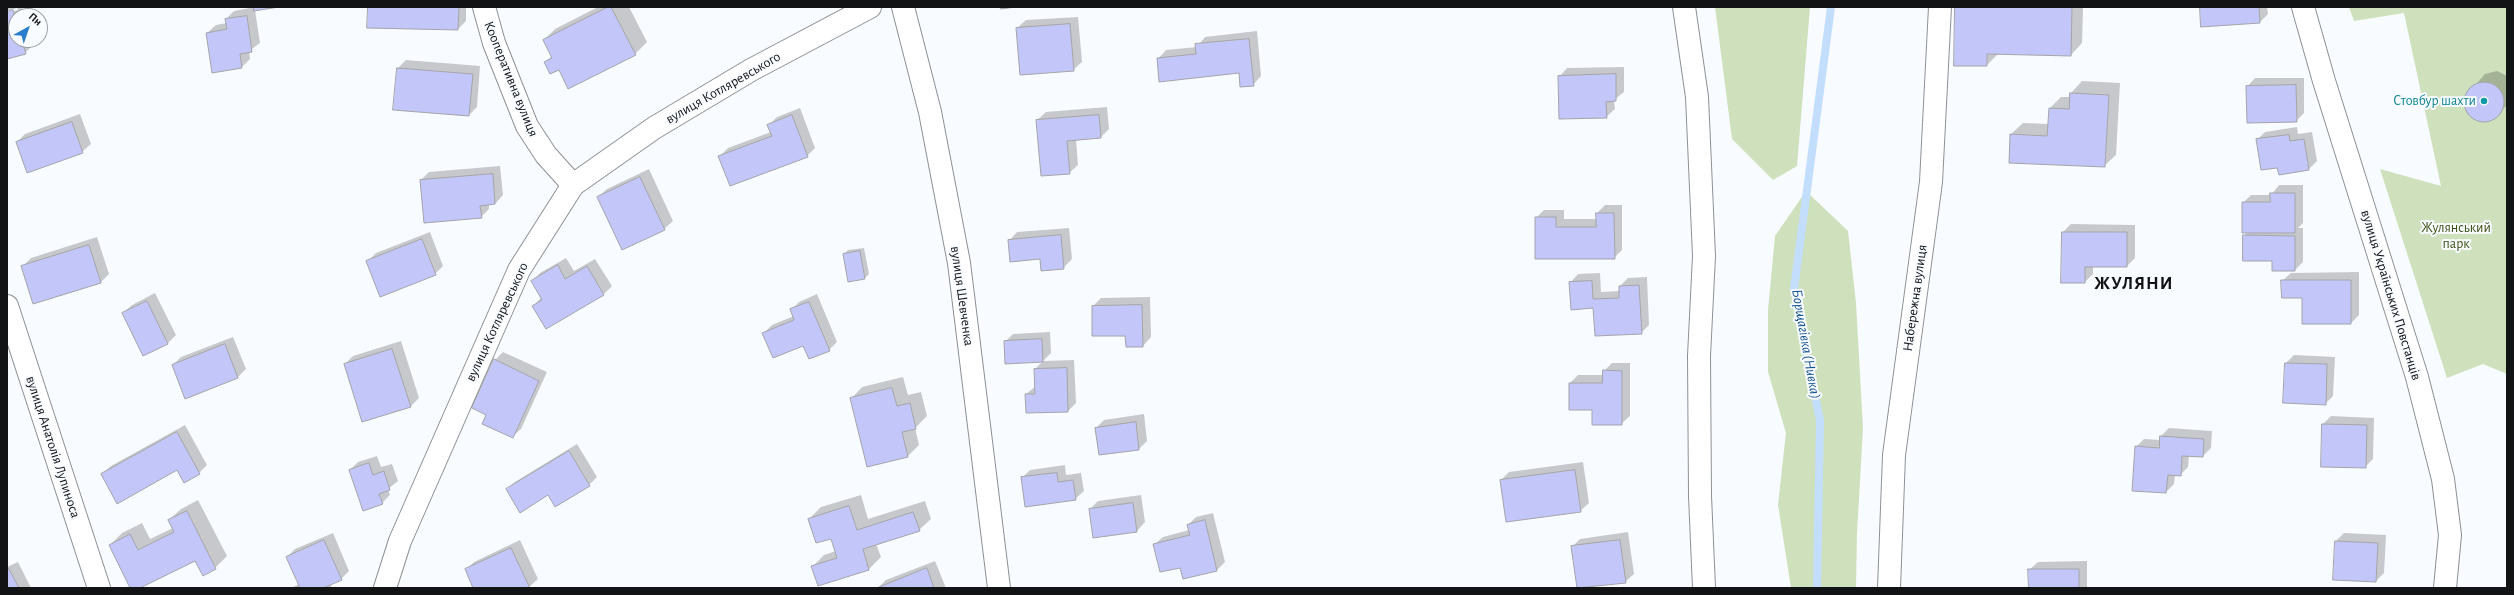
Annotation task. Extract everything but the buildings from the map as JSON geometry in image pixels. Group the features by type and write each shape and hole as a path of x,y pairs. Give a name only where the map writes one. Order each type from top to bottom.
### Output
{"street":[{"name":"Кооперативна вулиця","path":"484,7 494,43 527,126 546,155 574,185"},
{"name":"вулиця Котляревського","path":"385,588 400,540 519,270 574,185 661,124 751,70 870,7"},
{"name":"вулиця Шевченка","path":"903,7 930,112 959,263 999,588"},
{"path":"1684,7 1697,97 1704,256 1699,356 1700,496 1704,588"},
{"name":"Набережна вулиця","path":"1889,588 1894,455 1931,182 1940,7"},
{"name":"вулиця Українських Повстанців","path":"2303,7 2324,81 2417,377 2443,479 2450,535 2445,588"},
{"name":"вулиця Анатолія Лупиноса","path":"7,306 99,588"}],"green space":[{"path":"1715,7 1810,7 1797,166 1773,180 1732,139"},
{"name":"Жулянський парк","path":"2349,7 2507,7 2507,374 2483,364 2447,378 2380,169 2441,186 2404,13 2354,21"},
{"path":"1806,191 1848,231 1856,303 1863,428 1857,533 1856,588 1791,588 1778,505 1786,433 1768,372 1768,310 1775,236"}],"waterway":[{"name":"Борщагівка (Нивка)","path":"1817,588 1820,421 1794,289 1831,7"}],"place":[{"name":"Cтовбур шахти","path":"2484,101"}],"district":[{"name":"ЖУЛЯНИ","path":"2134,284"}]}
